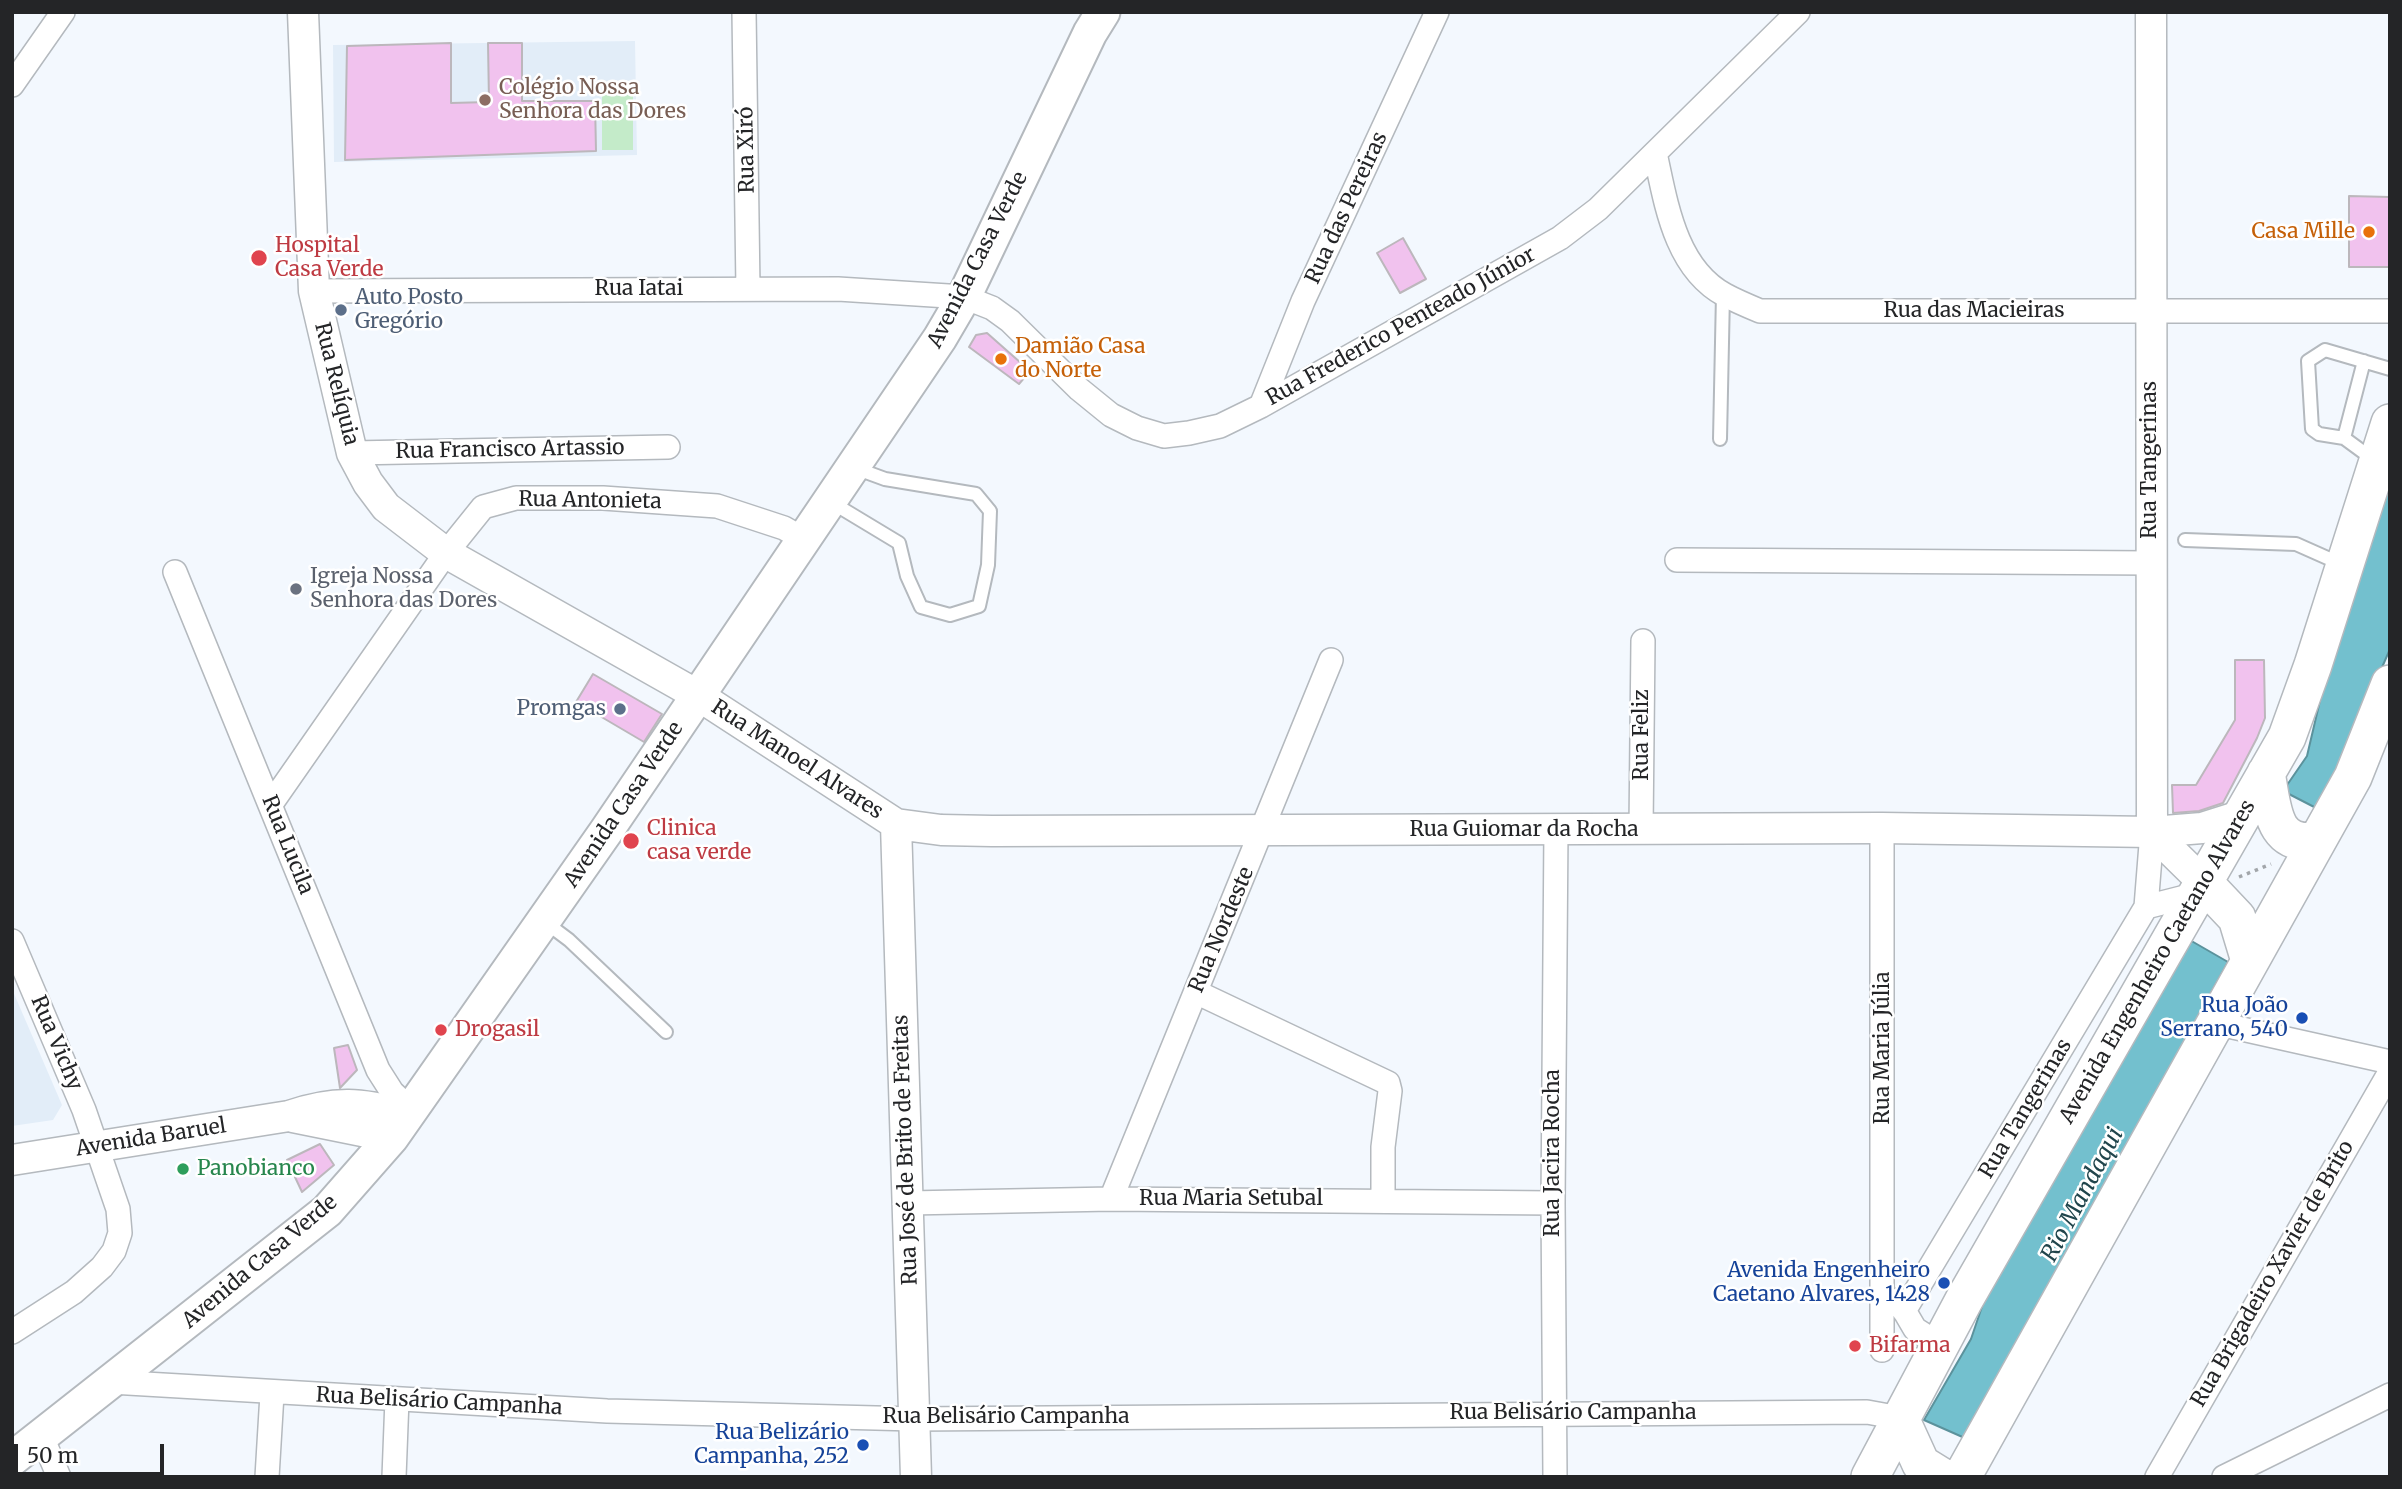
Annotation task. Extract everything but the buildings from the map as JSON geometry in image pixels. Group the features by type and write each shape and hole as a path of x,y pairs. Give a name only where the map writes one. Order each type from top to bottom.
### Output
{"main road":[{"name":"Avenida Casa Verde","path":"12,1459 327,1210 404,1121 831,502 964,297 1096,19"},
{"name":"Avenida Engenheiro Caetano Alvares","path":"1870,1477 1940,1345 2211,886 2243,815 2287,737 2390,423"},
{"path":"1962,1477 2353,777 2390,684"},
{"path":"2353,777 2378,753 2390,733"},
{"path":"2266,773 2279,828 2296,842 2317,841"},
{"path":"2211,886 2236,918 2250,961"},
{"path":"1900,1418 1921,1464 1942,1477"}],"street":[{"path":"12,85 63,12"},
{"name":"Rua Relíquia","path":"303,12 314,291 352,453 368,483 386,506 446,553 699,696"},
{"name":"Rua Xiró","path":"744,12 748,289"},
{"name":"Rua das Pereiras","path":"1261,406 1303,301 1437,12"},
{"name":"Rua Frederico Penteado Júnior","path":"964,297 992,308 1010,321 1111,415 1137,428 1164,436 1220,426 1261,406 1560,238 1598,209 1798,12"},
{"name":"Rua Tangerinas","path":"1904,1311 2146,907 2152,832 2151,12"},
{"name":"Rua das Macieiras","path":"1654,153 1674,226 1687,258 1723,294 1760,311 2390,311"},
{"name":"Rua Iatai","path":"314,291 838,289 964,297"},
{"name":"Rua Francisco Artassio","path":"352,453 668,447"},
{"name":"Rua Antonieta","path":"271,804 446,553 483,507 516,498 603,498 717,506 784,528 805,540"},
{"path":"1677,561 2151,562"},
{"name":"Rua Lucila","path":"175,572 378,1070 404,1121"},
{"name":"Rua Feliz","path":"1641,829 1643,641"},
{"name":"Rua Nordeste","path":"1111,1199 1331,660"},
{"name":"Rua Manoel Alvares","path":"699,696 896,824"},
{"name":"Rua Guiomar da Rocha","path":"896,824 954,831 1882,828 2152,832 2202,828 2243,815"},
{"name":"Rua José de Brito de Freitas","path":"896,824 916,1477"},
{"name":"Rua Maria Júlia","path":"1882,828 1882,1350"},
{"name":"Rua Jacira Rocha","path":"1555,1477 1553,1203 1556,830"},
{"path":"2146,907 2211,886 2152,832"},
{"name":"Rua Vichy","path":"12,941 97,1147 118,1209 120,1233 114,1251 102,1268 74,1292 12,1332"},
{"path":"1196,992 1388,1083 1390,1091 1383,1147 1384,1201"},
{"path":"2216,1023 2390,1062"},
{"name":"Rua Brigadeiro Xavier de Brito","path":"2157,1477 2390,1072"},
{"name":"Avenida Baruel","path":"12,1160 289,1116 316,1107 341,1103 366,1105 404,1121"},
{"name":"Rua Maria Setubal","path":"909,1203 1111,1199 1553,1203"},
{"name":"Rua Maria Júlia","path":"1884,1268 1915,1329 1940,1345"},
{"name":"Rua Belisário Campanha","path":"111,1382 272,1394 607,1411 914,1419 1867,1412 1900,1418"},
{"path":"267,1477 272,1394"},
{"path":"2224,1477 2390,1395"},
{"path":"394,1477 397,1399"},
{"path":"42,1437 59,1477"}],"lane":[{"path":"1720,439 1723,294"},
{"path":"2377,463 2344,438 2319,435 2312,429 2308,360 2326,350 2390,369"},
{"path":"2344,438 2364,360"},
{"path":"831,502 856,514 899,543 906,576 920,607 950,615 979,606 988,565 990,511 976,494 885,479 854,468"},
{"path":"2185,540 2296,544 2345,565"},
{"path":"544,921 569,940 666,1032"}],"path":[{"path":"2211,886 2273,863 2276,865"}],"shaded area":[{"name":"Colégio Nossa Senhora das Dores","path":"635,41 637,155 334,162 333,45"},
{"path":"12,989 62,1105 53,1120 12,1126"}],"green space":[{"path":"602,90 633,90 633,150 602,150"}],"water":[{"path":"2390,475 2390,649 2320,810 2285,792 2285,788 2307,756 2322,692"},
{"name":"Rio Mandaqui","path":"2188,939 2228,962 1967,1439 1924,1420 1971,1339 1988,1289"}],"place":[{"name":"Colégio Nossa Senhora das Dores","path":"485,100"},
{"name":"Casa Mille","path":"2369,232"},
{"name":"Hospital Casa Verde","path":"259,258"},
{"name":"Auto Posto Gregório","path":"341,310"},
{"name":"Damião Casa do Norte","path":"1001,359"},
{"name":"Igreja Nossa Senhora das Dores","path":"296,589"},
{"name":"Promgas","path":"620,709"},
{"name":"Clinica casa verde","path":"631,841"},
{"name":"Rua João Serrano, 540","path":"2302,1018"},
{"name":"Drogasil","path":"441,1030"},
{"name":"Panobianco","path":"183,1169"},
{"name":"Avenida Engenheiro Caetano Alvares, 1428","path":"1944,1283"},
{"name":"Bifarma","path":"1855,1346"},
{"name":"Rua Belizário Campanha, 252","path":"863,1445"}]}
